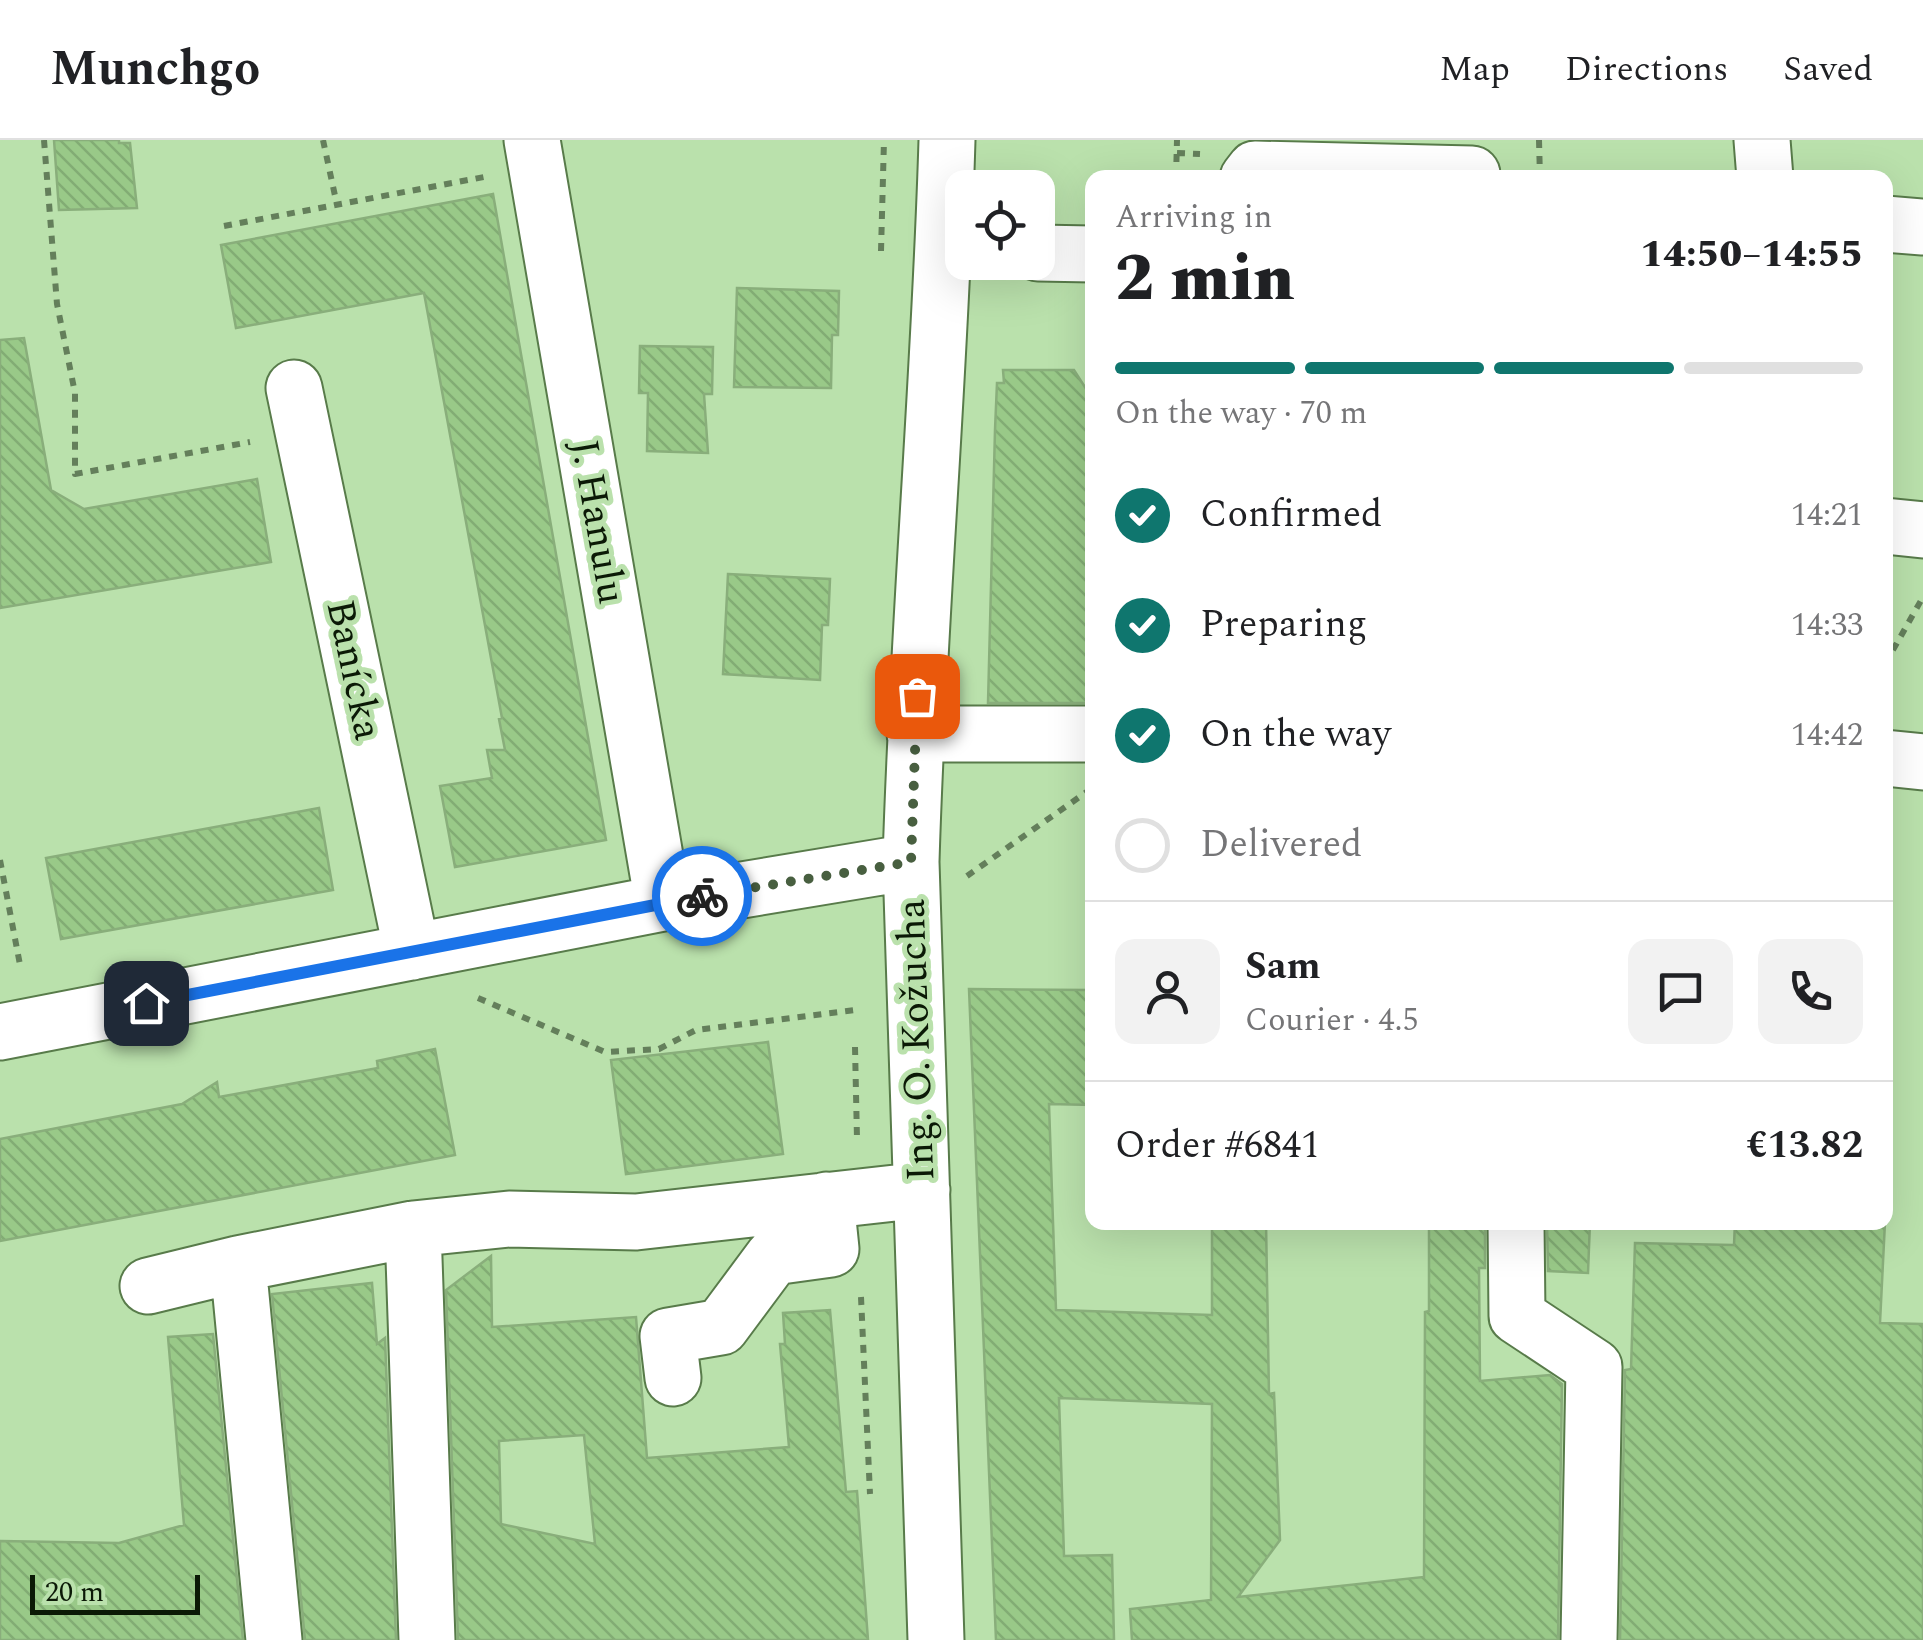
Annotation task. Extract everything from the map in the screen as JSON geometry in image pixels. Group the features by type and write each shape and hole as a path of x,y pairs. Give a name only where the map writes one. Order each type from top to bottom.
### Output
{"street":[{"name":"J. Hanulu","path":"532,140 663,903"},
{"name":"Ing. O. Kožucha","path":"947,140 949,170"},
{"path":"1762,140 1764,170"},
{"path":"1254,170 1298,170"},
{"path":"1893,225 1923,227"},
{"path":"1055,253 1085,254"},
{"name":"Ing. O. Kožucha","path":"936,1640 911,862 915,734 951,280"},
{"name":"Banícka","path":"299,410 412,952"},
{"path":"1893,527 1923,530"},
{"path":"915,734 1085,734"},
{"path":"1893,759 1923,762"},
{"path":"16,1029 663,903 911,862"},
{"path":"148,1286 412,1230 508,1219 636,1222 922,1190"},
{"path":"673,1378 668,1336 720,1326 773,1256 831,1249 826,1200"},
{"path":"412,1230 427,1640"},
{"path":"1516,1230 1517,1316 1594,1367 1589,1640"},
{"path":"238,1264 274,1640"}],"path":[{"path":"44,140 57,304 75,393 75,474 299,410"},
{"path":"323,140 337,205"},
{"path":"1176,170 1177,140"},
{"path":"1539,140 1540,170"},
{"path":"224,226 485,177"},
{"path":"1893,650 1923,597"},
{"path":"966,859 966,877 1085,793"},
{"path":"0,860 16,1029"},
{"path":"466,992 604,1052 659,1049 696,1030 854,1010"}],"building":[{"path":"54,140 130,143 137,208 59,210"},
{"path":"493,194 606,840 455,867 440,786 492,778 487,750 505,750 424,293 236,328 221,245"},
{"path":"737,288 839,291 838,335 832,335 831,388 734,387"},
{"path":"24,338 51,490 84,509 257,479 271,562 0,608 0,340"},
{"path":"640,346 713,347 712,394 704,394 708,453 647,451 648,393 639,393"},
{"path":"1003,370 1074,370 1085,387 1085,703 988,703 997,383 1004,383"},
{"path":"728,574 830,579 828,625 822,625 820,680 723,674"},
{"path":"319,808 333,890 61,939 46,858"},
{"path":"969,989 1085,990 1085,1105 1049,1104 1056,1310 1212,1315 1212,1230 1266,1230 1269,1394 1274,1393 1280,1540 1238,1597 1424,1577 1429,1230 1485,1230 1485,1268 1479,1268 1480,1381 1550,1375 1562,1384 1558,1640 1132,1640 1130,1609 1211,1600 1212,1404 1059,1398 1064,1556 1112,1555 1114,1640 996,1640"},
{"path":"768,1042 783,1154 626,1174 611,1060"},
{"path":"435,1049 455,1155 0,1241 0,1139 182,1104 217,1082 219,1097 378,1068 377,1061"},
{"path":"1547,1230 1590,1230 1588,1273 1548,1271"},
{"path":"1735,1230 1885,1230 1880,1323 1923,1324 1923,1640 1620,1640 1625,1370 1631,1369 1635,1243 1734,1245"},
{"path":"491,1256 492,1327 636,1317 647,1458 789,1447 780,1344 785,1344 783,1313 830,1310 846,1492 857,1491 868,1640 458,1640 446,1290","holes":["584,1435 595,1544 501,1524 499,1441"]},
{"path":"372,1283 377,1344 385,1338 396,1640 305,1640 272,1294"},
{"path":"213,1334 243,1640 0,1640 0,1541 119,1543 184,1525 168,1337"}],"way so far":[{"path":"702,896 911,862 917,696"}],"route":[{"path":"146,1003 702,896"}]}
